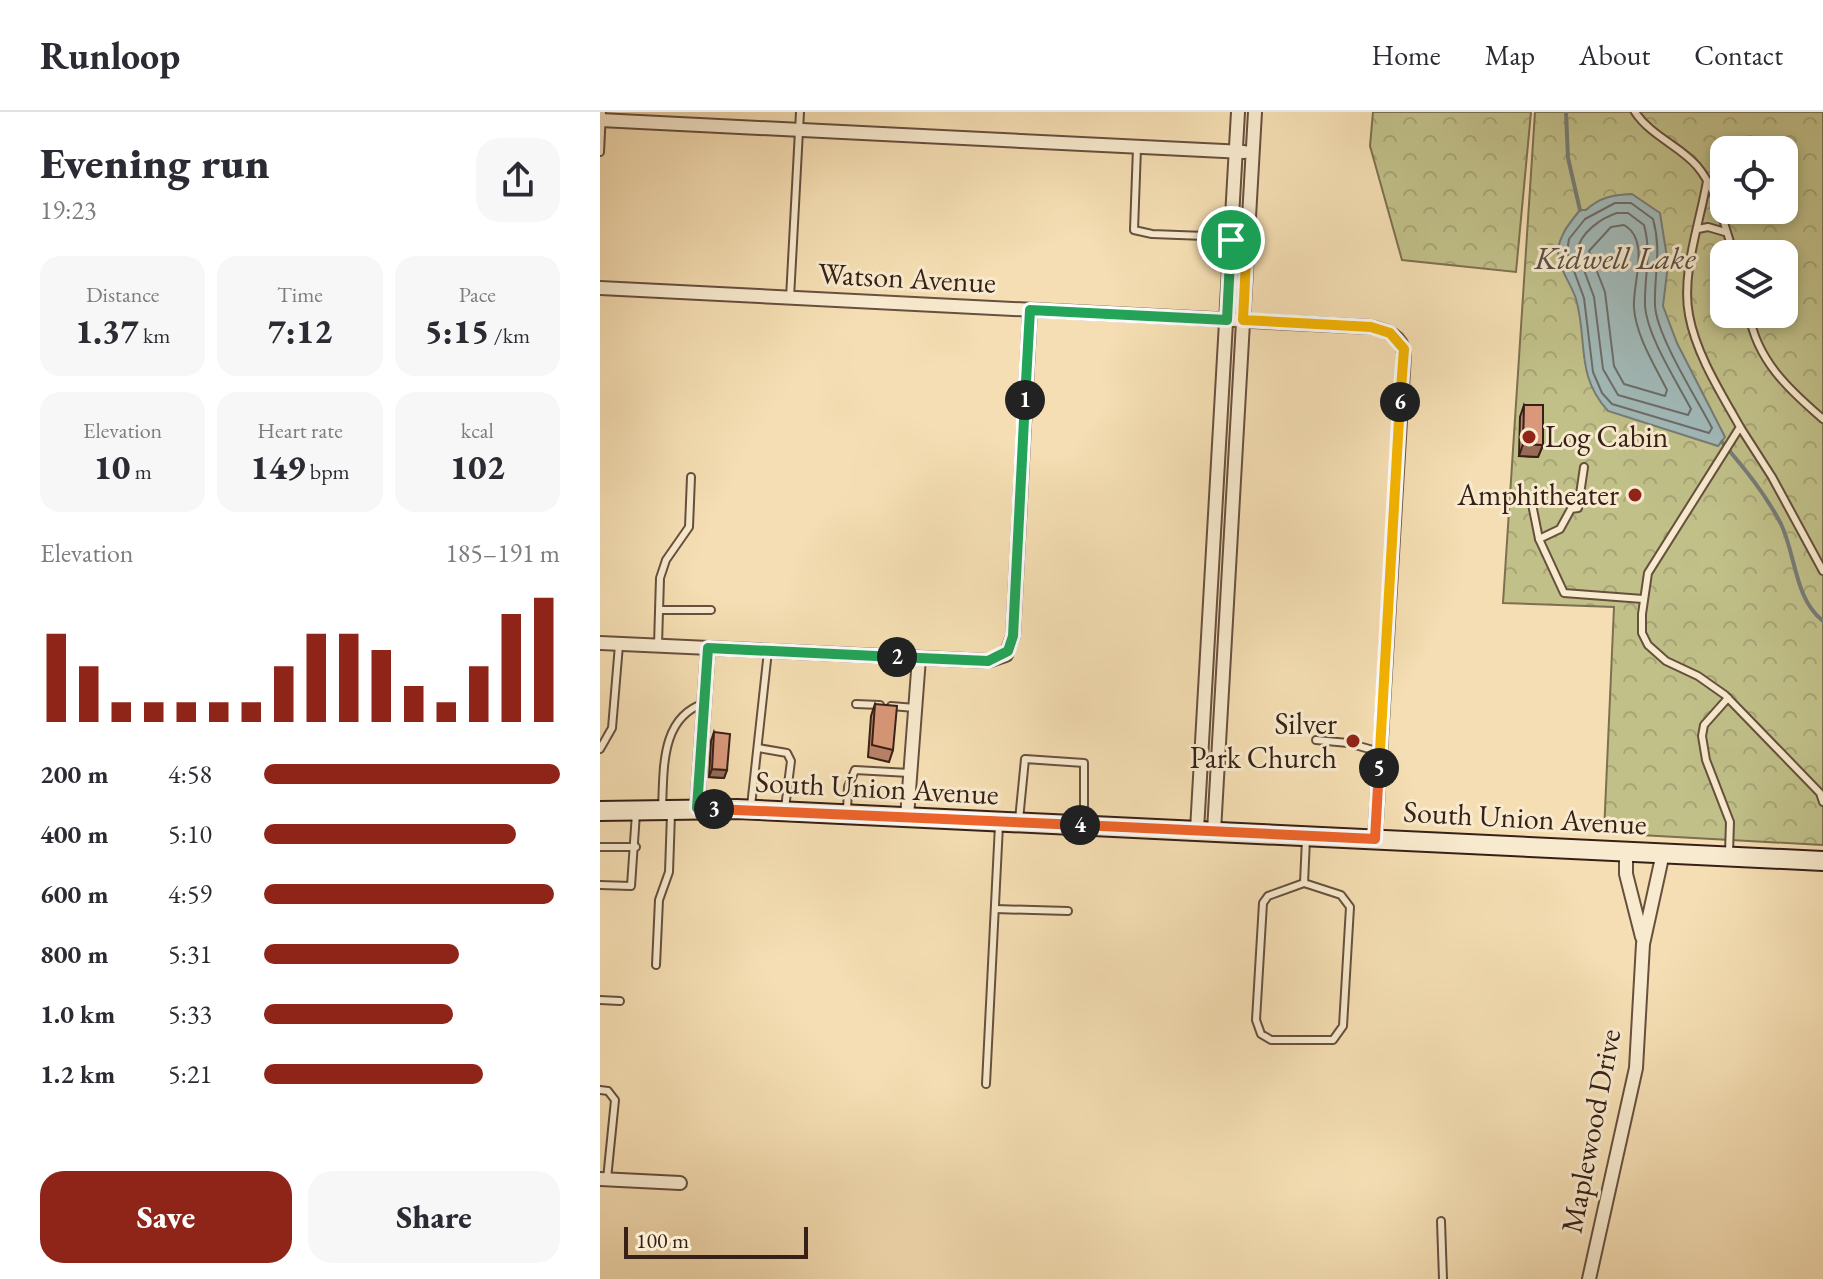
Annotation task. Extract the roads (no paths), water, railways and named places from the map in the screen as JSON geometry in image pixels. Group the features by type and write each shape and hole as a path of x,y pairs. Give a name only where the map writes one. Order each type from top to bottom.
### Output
{"main road":[{"name":"South Union Avenue","path":"600,811 697,808 785,811 1823,861"}],"street":[{"path":"1205,831 1203,714 1238,112"},
{"path":"1205,831 1220,715 1255,112"},
{"path":"601,117 1252,153"},
{"path":"1231,239 1247,241"},
{"name":"Watson Avenue","path":"600,288 1371,327 1390,333 1400,340 1404,354 1380,752"},
{"path":"600,643 988,661 1006,655 1013,636 1030,310"},
{"path":"1221,423 1237,423"},
{"path":"1215,519 1231,520"},
{"path":"1209,617 1226,618"},
{"path":"697,808 708,648"},
{"path":"907,817 919,658"},
{"path":"1203,714 1220,715"},
{"path":"1375,839 1380,752"},
{"name":"Maplewood Drive","path":"1626,851 1626,874 1643,944"},
{"name":"Maplewood Drive","path":"1589,1279 1636,1068 1643,944 1663,853"},
{"path":"604,1179 680,1183"}],"lane":[{"path":"790,298 800,112"},
{"path":"1635,112 1668,145 1696,165 1707,181 1729,240"},
{"path":"600,152 601,117"},
{"path":"1137,147 1134,230 1231,239"},
{"path":"1707,181 1688,291 1689,316 1702,351 1740,427 1772,477 1823,571"},
{"path":"1698,229 1708,227 1726,232"},
{"path":"1752,328 1761,355 1823,419"},
{"path":"1740,427 1648,573 1642,633 1648,645 1666,661 1698,676 1728,698 1820,793 1823,802"},
{"path":"1539,539 1560,529 1571,509 1578,508 1584,467"},
{"path":"658,645 660,578 666,560 689,527 691,477"},
{"path":"1532,504 1539,539 1564,593 1643,599"},
{"path":"660,610 711,610"},
{"path":"600,749 612,728 619,644"},
{"path":"750,810 768,651"},
{"path":"1728,698 1704,725 1702,736 1706,760 1730,822 1729,856"},
{"path":"656,965 659,900 669,872 666,808 670,734 675,720 705,703"},
{"path":"856,704 915,708"},
{"path":"1316,740 1348,743 1380,752"},
{"path":"758,748 787,753 791,761 785,811"},
{"path":"1018,822 1022,761 1084,763 1083,825"},
{"path":"847,814 848,787 855,770 910,773"},
{"path":"600,885 631,886 637,809"},
{"path":"986,1084 999,821"},
{"path":"1304,883 1306,836"},
{"path":"600,847 636,847"},
{"path":"1304,883 1341,895 1350,907 1343,1026 1333,1040 1271,1040 1261,1034 1256,1020 1263,903 1268,896 1304,883"},
{"path":"995,909 1068,911"},
{"path":"600,1000 620,1001"},
{"path":"600,1090 608,1091 615,1100 604,1179"},
{"path":"1441,1221 1443,1279"}],"water":[{"name":"Kidwell Lake","path":"1632,194 1660,213 1668,264 1663,306 1677,343 1725,437 1718,446 1608,411 1591,384 1576,299 1558,252 1560,241 1580,210 1586,210 1607,198"}],"waterway":[{"path":"1566,112 1568,158 1580,210"},
{"path":"1722,442 1775,513 1786,536 1806,600 1823,621"}],"place":[{"name":"Log Cabin","path":"1529,437"},
{"name":"Amphitheater","path":"1635,495"},
{"name":"Silver Park Church","path":"1353,741"}]}
